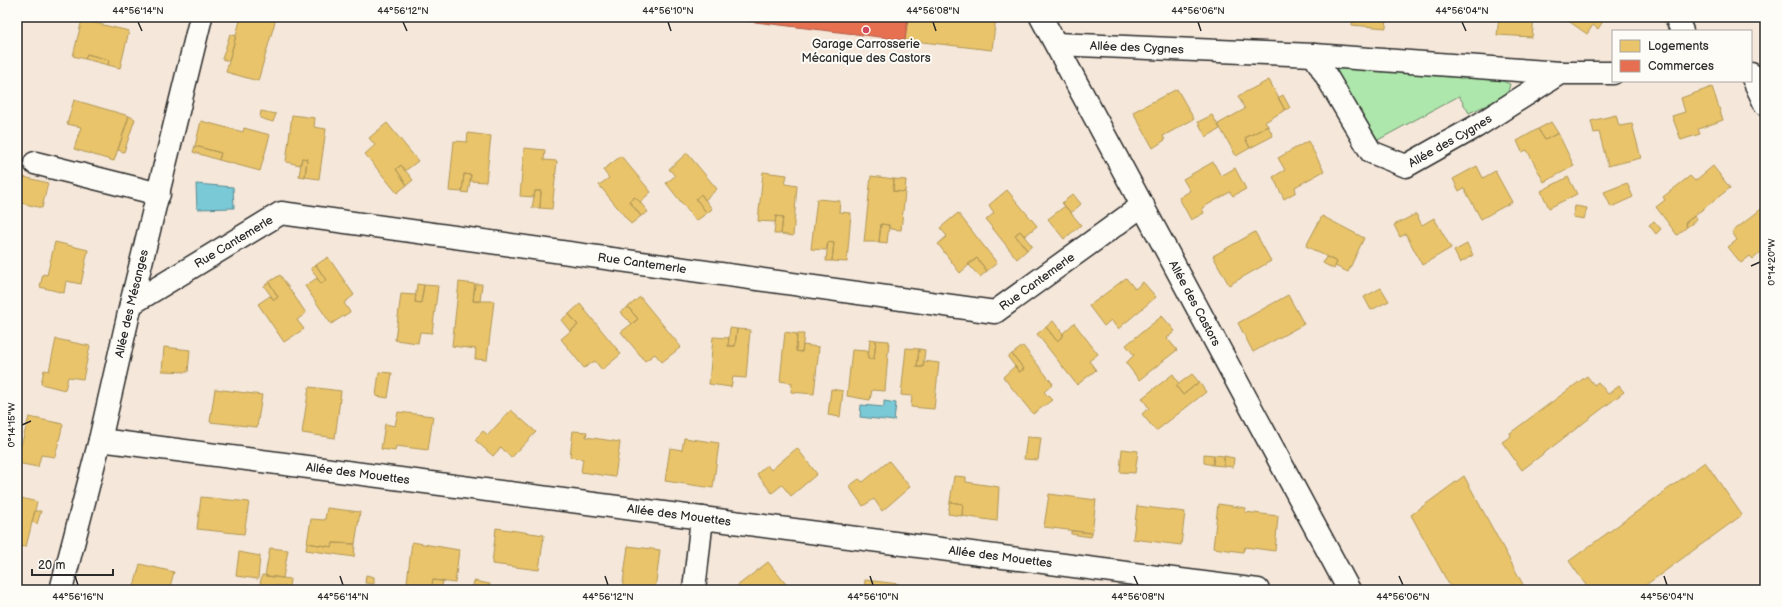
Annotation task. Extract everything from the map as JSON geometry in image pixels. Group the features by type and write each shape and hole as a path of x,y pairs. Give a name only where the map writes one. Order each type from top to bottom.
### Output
{"street":[{"name":"Allée des Mésanges","path":"61,590 100,440 131,304 201,17"},
{"name":"Allée des Castors","path":"1041,17 1349,590"},
{"path":"1676,17 1682,30"},
{"name":"Allée des Cygnes","path":"1056,44 1314,55 1560,74 1612,73"},
{"name":"Allée des Cygnes","path":"1314,55 1371,152 1406,166 1477,126 1560,74"},
{"path":"1752,76 1765,104"},
{"path":"35,163 159,194"},
{"name":"Rue Cantemerle","path":"131,304 281,213 995,312 1143,205"},
{"name":"Allée des Mouettes","path":"100,440 702,518 1184,585 1258,590"},
{"path":"694,590 702,518"}],"green space":[{"path":"1333,67 1497,79 1510,84 1507,96 1469,113 1459,96 1378,140"}],"water":[{"path":"196,184 233,187 234,208 197,209"},
{"path":"884,401 896,403 894,421 860,417 861,405 884,407"}],"building: Logements":[{"path":"241,17 276,18 258,81 226,72"},
{"path":"908,17 996,17 992,50 905,40"},
{"path":"1353,17 1387,17 1386,28 1352,25"},
{"path":"1499,17 1534,17 1532,37 1497,35"},
{"path":"1569,17 1610,17 1608,20 1605,18 1598,29 1593,25 1587,34 1567,20"},
{"path":"82,20 129,31 120,68 108,65 109,60 87,54 85,59 73,56"},
{"path":"230,34 236,36 229,61 222,59"},
{"path":"87,54 109,60 108,65 85,59"},
{"path":"1269,80 1285,110 1265,122 1268,126 1245,138 1250,148 1236,156 1218,124 1245,109 1238,96"},
{"path":"1712,87 1723,120 1698,129 1700,134 1681,140 1672,116 1685,112 1681,98"},
{"path":"1177,89 1194,119 1163,136 1165,140 1153,148 1133,112"},
{"path":"1283,95 1290,108 1285,110 1278,98"},
{"path":"74,100 129,116 114,161 74,149 81,127 67,124"},
{"path":"261,111 276,114 273,122 260,118"},
{"path":"292,115 315,118 314,127 326,129 319,179 305,177 307,159 302,158 300,165 286,162"},
{"path":"1212,115 1220,129 1206,137 1198,122"},
{"path":"1616,115 1619,126 1632,124 1641,158 1608,166 1599,132 1594,133 1591,121"},
{"path":"129,116 135,119 124,152 118,150"},
{"path":"201,121 243,132 244,128 270,135 260,171 219,160 221,153 195,146"},
{"path":"1551,122 1558,133 1545,140 1538,129"},
{"path":"387,123 418,161 405,171 401,165 396,169 407,185 397,193 365,154 375,145 369,138"},
{"path":"1268,126 1273,136 1250,148 1245,138"},
{"path":"1538,129 1545,140 1558,133 1574,166 1544,182 1527,150 1522,152 1517,141"},
{"path":"468,133 491,136 486,182 470,181 471,175 464,174 462,192 449,191 454,141 467,142"},
{"path":"1308,141 1324,171 1295,187 1296,192 1284,199 1273,177 1285,170 1278,158"},
{"path":"195,146 221,153 219,160 193,152"},
{"path":"524,148 545,150 544,160 557,161 552,209 540,208 541,191 535,191 534,197 520,196"},
{"path":"687,153 717,189 705,200 701,194 696,199 707,213 696,221 666,183 675,176 669,169"},
{"path":"621,156 651,192 640,202 635,197 629,201 641,216 631,224 599,185 609,178 603,170"},
{"path":"302,158 307,159 305,177 299,176"},
{"path":"1213,162 1221,176 1235,168 1246,189 1233,196 1230,192 1202,208 1204,213 1191,220 1179,198 1190,191 1183,179"},
{"path":"401,165 413,180 407,185 396,169"},
{"path":"1477,166 1483,178 1495,171 1512,202 1481,219 1464,188 1459,191 1453,179"},
{"path":"1713,166 1730,188 1685,223 1687,227 1677,235 1656,207 1665,200 1663,197 1690,176 1695,181"},
{"path":"763,172 787,175 785,184 797,186 793,236 781,234 783,217 776,216 775,222 758,221"},
{"path":"464,174 471,175 468,193 462,192"},
{"path":"871,176 894,179 893,191 905,192 901,230 890,229 889,225 881,224 879,242 864,242"},
{"path":"24,177 48,183 42,208 17,202"},
{"path":"1568,177 1577,194 1549,208 1541,191"},
{"path":"894,179 906,180 905,192 893,191"},
{"path":"1627,183 1633,197 1611,207 1604,192"},
{"path":"1007,190 1037,226 1025,236 1020,231 1015,235 1027,250 1017,259 986,220 994,213 989,205"},
{"path":"535,191 541,191 540,208 532,208"},
{"path":"701,194 712,209 707,213 696,199"},
{"path":"1073,194 1081,204 1071,213 1062,203"},
{"path":"635,197 648,212 641,216 629,201"},
{"path":"817,199 840,201 839,212 851,213 847,262 832,261 834,243 828,242 826,250 811,249"},
{"path":"1065,206 1081,225 1064,239 1048,219"},
{"path":"1575,206 1587,208 1584,219 1573,217"},
{"path":"1765,206 1765,249 1753,259 1750,256 1741,263 1728,247 1737,240 1732,232"},
{"path":"958,213 997,263 987,271 977,258 960,273 938,244 947,236 940,228"},
{"path":"1416,214 1422,225 1434,218 1451,248 1422,265 1406,234 1400,237 1394,225"},
{"path":"776,216 783,217 781,234 774,234"},
{"path":"1322,216 1364,238 1348,272 1335,266 1337,262 1306,246"},
{"path":"1695,216 1697,220 1687,227 1685,223"},
{"path":"1654,221 1661,229 1656,234 1649,225"},
{"path":"881,224 889,225 887,243 879,242"},
{"path":"1020,231 1032,246 1027,250 1015,235"},
{"path":"1255,232 1271,261 1229,285 1213,256"},
{"path":"55,242 88,250 81,284 66,281 64,293 40,287 43,274 47,275"},
{"path":"828,242 834,243 832,261 826,261"},
{"path":"1467,244 1473,255 1460,263 1454,251"},
{"path":"328,257 354,295 344,303 350,312 331,324 305,286 317,278 321,284 326,280 316,265"},
{"path":"1326,257 1337,262 1334,269 1323,263"},
{"path":"977,258 987,271 980,277 968,264"},
{"path":"316,265 326,280 321,284 311,268"},
{"path":"280,275 306,313 297,320 304,329 284,342 258,304 270,296 274,300 278,297 269,282"},
{"path":"1126,278 1135,289 1143,282 1156,297 1118,329 1111,320 1104,326 1089,306"},
{"path":"269,282 278,297 274,300 264,286"},
{"path":"459,282 475,284 473,301 494,301 487,360 475,359 476,349 452,346"},
{"path":"417,284 424,285 421,303 415,302"},
{"path":"475,284 482,284 480,302 473,301"},
{"path":"424,285 438,286 432,333 420,332 418,343 395,340 401,294 416,295 415,302 421,303"},
{"path":"1381,288 1389,301 1371,310 1364,297"},
{"path":"1288,295 1304,324 1253,352 1238,323"},
{"path":"640,297 681,347 662,362 655,354 645,361 621,332 638,319 628,307"},
{"path":"580,304 621,354 602,370 595,361 584,368 561,339 578,325 569,314"},
{"path":"628,307 638,319 632,324 620,312"},
{"path":"569,314 578,325 570,331 561,320"},
{"path":"1162,316 1175,331 1167,338 1177,350 1139,380 1126,363 1134,355 1126,345"},
{"path":"1053,321 1064,335 1057,341 1046,327"},
{"path":"1074,323 1098,354 1089,361 1096,370 1077,385 1037,334 1046,327 1057,341"},
{"path":"730,328 737,329 735,346 728,346"},
{"path":"737,329 750,330 746,378 733,377 731,387 709,384 713,337 729,338 728,346 735,346"},
{"path":"785,332 797,334 796,351 802,352 803,345 819,347 814,394 791,392 792,383 780,381"},
{"path":"797,334 804,334 802,352 796,351"},
{"path":"56,339 90,346 83,379 68,377 65,390 41,384 44,370 49,371"},
{"path":"870,339 876,340 874,359 868,359"},
{"path":"876,340 889,341 885,391 872,390 870,400 847,396 852,350 868,351 868,359 874,359"},
{"path":"1023,346 1053,384 1044,392 1052,400 1033,414 1003,377 1015,366 1019,372 1024,369 1012,354"},
{"path":"164,347 190,350 188,372 162,371"},
{"path":"906,348 919,349 917,367 923,367 924,361 939,363 934,409 911,407 912,396 901,395"},
{"path":"919,349 925,350 923,367 917,367"},
{"path":"1012,354 1024,369 1019,372 1008,357"},
{"path":"379,372 392,373 388,398 376,396"},
{"path":"1173,374 1179,384 1176,386 1183,395 1199,382 1206,392 1156,431 1142,414 1149,408 1142,398"},
{"path":"1192,374 1199,382 1183,395 1176,386"},
{"path":"1587,376 1594,385 1598,382 1608,394 1619,386 1624,392 1522,470 1502,442 1511,436 1510,433"},
{"path":"309,387 341,391 335,438 302,433"},
{"path":"215,389 262,395 257,427 210,422"},
{"path":"831,389 843,391 840,417 828,415"},
{"path":"511,410 536,432 511,458 501,447 493,456 475,440 483,431 488,435"},
{"path":"398,412 433,416 428,450 396,446 395,451 381,449 385,424 395,426"},
{"path":"29,417 63,424 55,457 41,455 38,467 17,463 17,449 20,449"},
{"path":"573,431 587,432 586,437 620,442 615,477 581,472 583,459 570,457"},
{"path":"1027,437 1041,438 1038,460 1024,459"},
{"path":"684,438 719,443 713,488 665,481 670,448 682,450"},
{"path":"797,448 817,474 791,496 782,485 772,493 757,474 767,465 771,470"},
{"path":"1122,449 1138,451 1135,473 1120,472"},
{"path":"1204,454 1214,455 1213,465 1204,463"},
{"path":"1214,455 1224,456 1224,466 1213,465"},
{"path":"1224,456 1234,458 1233,467 1224,466"},
{"path":"889,461 910,487 882,511 874,499 863,506 849,486 859,479 863,482"},
{"path":"1705,462 1742,515 1639,590 1586,590 1588,588 1569,561"},
{"path":"954,476 966,477 966,482 999,487 997,521 962,516 963,504 950,502"},
{"path":"1464,476 1526,590 1452,590 1411,515"},
{"path":"1049,494 1096,500 1092,533 1044,527"},
{"path":"17,497 37,502 26,547 17,546"},
{"path":"201,497 249,502 244,534 197,529"},
{"path":"950,502 963,504 962,516 948,514"},
{"path":"1218,504 1246,508 1245,512 1278,516 1275,551 1245,547 1243,552 1213,548"},
{"path":"1137,506 1185,512 1181,545 1133,539"},
{"path":"327,508 360,512 355,544 333,543 332,547 307,543 311,519 325,520"},
{"path":"35,511 41,511 37,524 32,522"},
{"path":"496,528 544,535 539,570 492,564"},
{"path":"1071,531 1092,533 1091,537 1071,534"},
{"path":"412,542 459,550 455,583 433,580 431,589 418,587 419,584 407,582"},
{"path":"307,543 332,547 333,543 355,544 354,557 306,550"},
{"path":"628,546 660,550 655,590 622,590"},
{"path":"270,548 288,550 283,578 265,576"},
{"path":"239,552 260,556 258,579 236,576"},
{"path":"768,562 789,588 787,590 732,590"},
{"path":"140,564 174,572 169,590 133,590"},
{"path":"262,575 290,579 289,587 260,584"},
{"path":"366,575 374,577 374,584 365,583"},
{"path":"433,580 443,581 441,590 431,590"},
{"path":"865,580 899,584 898,590 864,590"},
{"path":"474,581 490,584 489,590 472,590"},
{"path":"243,585 262,588 262,590 242,590"}],"building: Commerces":[{"name":"Garage Carrosserie Mécanique des Castors","path":"747,17 908,17 905,40 747,21"}],"place":[{"name":"Garage Carrosserie Mécanique des Castors","path":"866,30"}]}
